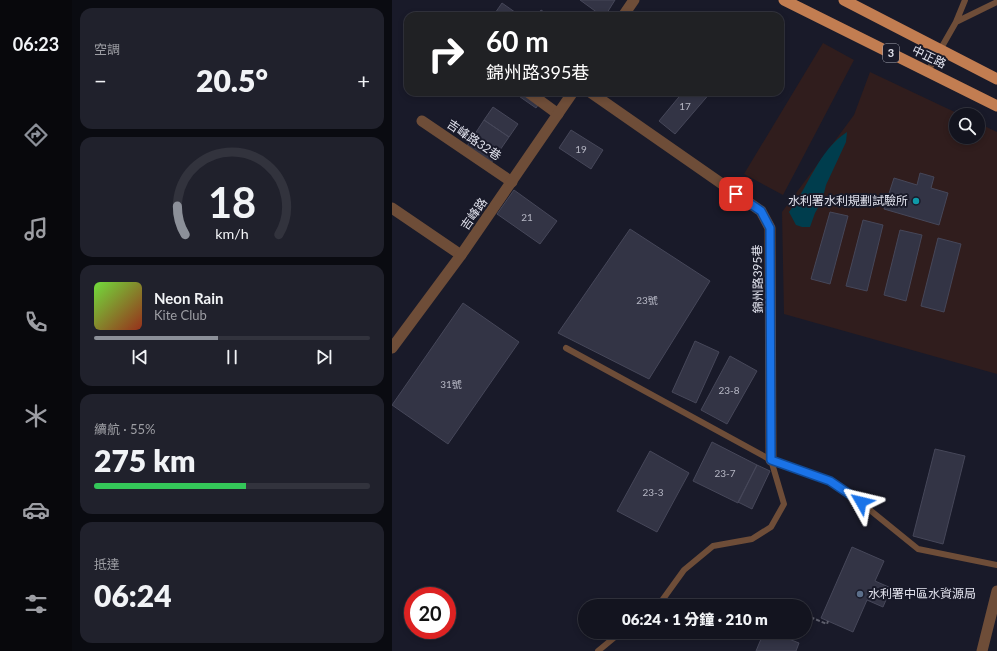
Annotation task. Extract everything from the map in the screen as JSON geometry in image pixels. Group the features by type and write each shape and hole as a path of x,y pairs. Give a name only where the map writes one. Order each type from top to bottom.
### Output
{"main road":[{"name":"中正路","path":"784,0 997,106"},
{"name":"中正路","path":"844,0 997,79"}],"street":[{"path":"626,12 634,0"},
{"path":"533,96 558,114"},
{"name":"吉峰路","path":"392,348 461,255 570,96"},
{"name":"錦州路395巷","path":"596,96 761,211 770,228 771,460"},
{"name":"吉峰路32巷","path":"422,121 512,182"},
{"path":"392,208 461,255"},
{"path":"982,651 997,591"}],"lane":[{"path":"928,71 956,22 965,0"},
{"path":"956,22 997,2"},
{"path":"566,348 771,460 830,481 844,490 918,549 997,565"},
{"name":"錦州路395巷","path":"663,599 684,570 713,546 752,539 771,527 784,504 771,460"},
{"path":"598,651 613,639"}],"path":[{"path":"812,618 827,624 828,621"}],"shaded area":[{"path":"823,43 854,60 783,195 744,174"},
{"path":"870,72 949,109 949,144 985,144 985,126 997,132 997,374 784,314 782,212 854,115"}],"water":[{"path":"847,132 846,142 826,185 822,201 815,213 810,227 796,225 789,212 821,159 837,140"}],"building":[{"path":"580,0 615,0 608,12 596,12"},
{"path":"502,3 515,12 496,12"},
{"path":"519,96 544,96 536,108"},
{"path":"680,96 708,96 675,134 659,121"},
{"path":"493,107 518,124 509,137 484,120"},
{"path":"484,120 509,137 491,163 467,146"},
{"path":"571,130 603,150 591,169 559,148"},
{"name":"水利署水利規劃試驗所","path":"920,173 934,177 931,188 948,193 939,225 884,209 894,178 917,185"},
{"path":"514,190 557,221 540,244 497,214"},
{"path":"830,212 848,216 830,284 811,279"},
{"path":"863,220 883,225 867,291 846,286"},
{"path":"630,229 710,281 649,379 558,333"},
{"path":"900,230 922,235 906,301 884,295"},
{"path":"938,238 961,244 944,312 921,306"},
{"path":"463,303 519,342 448,444 392,405"},
{"path":"695,341 719,352 696,403 672,392"},
{"path":"730,356 757,371 727,424 701,410"},
{"path":"712,442 757,465 738,503 693,481"},
{"path":"935,449 965,456 943,544 913,536"},
{"path":"650,451 689,473 657,532 617,511"},
{"path":"757,465 770,471 752,509 738,502"},
{"name":"水利署中區水資源局","path":"852,547 884,561 875,581 891,588 883,607 867,600 853,632 821,618"},
{"path":"761,639 789,639 799,643 796,651 756,651"}],"place":[{"name":"水利署水利規劃試驗所","path":"916,201"},
{"name":"水利署中區水資源局","path":"860,594"}],"route":[{"path":"736,194 761,211 770,228 771,460 830,481 861,502"}]}
